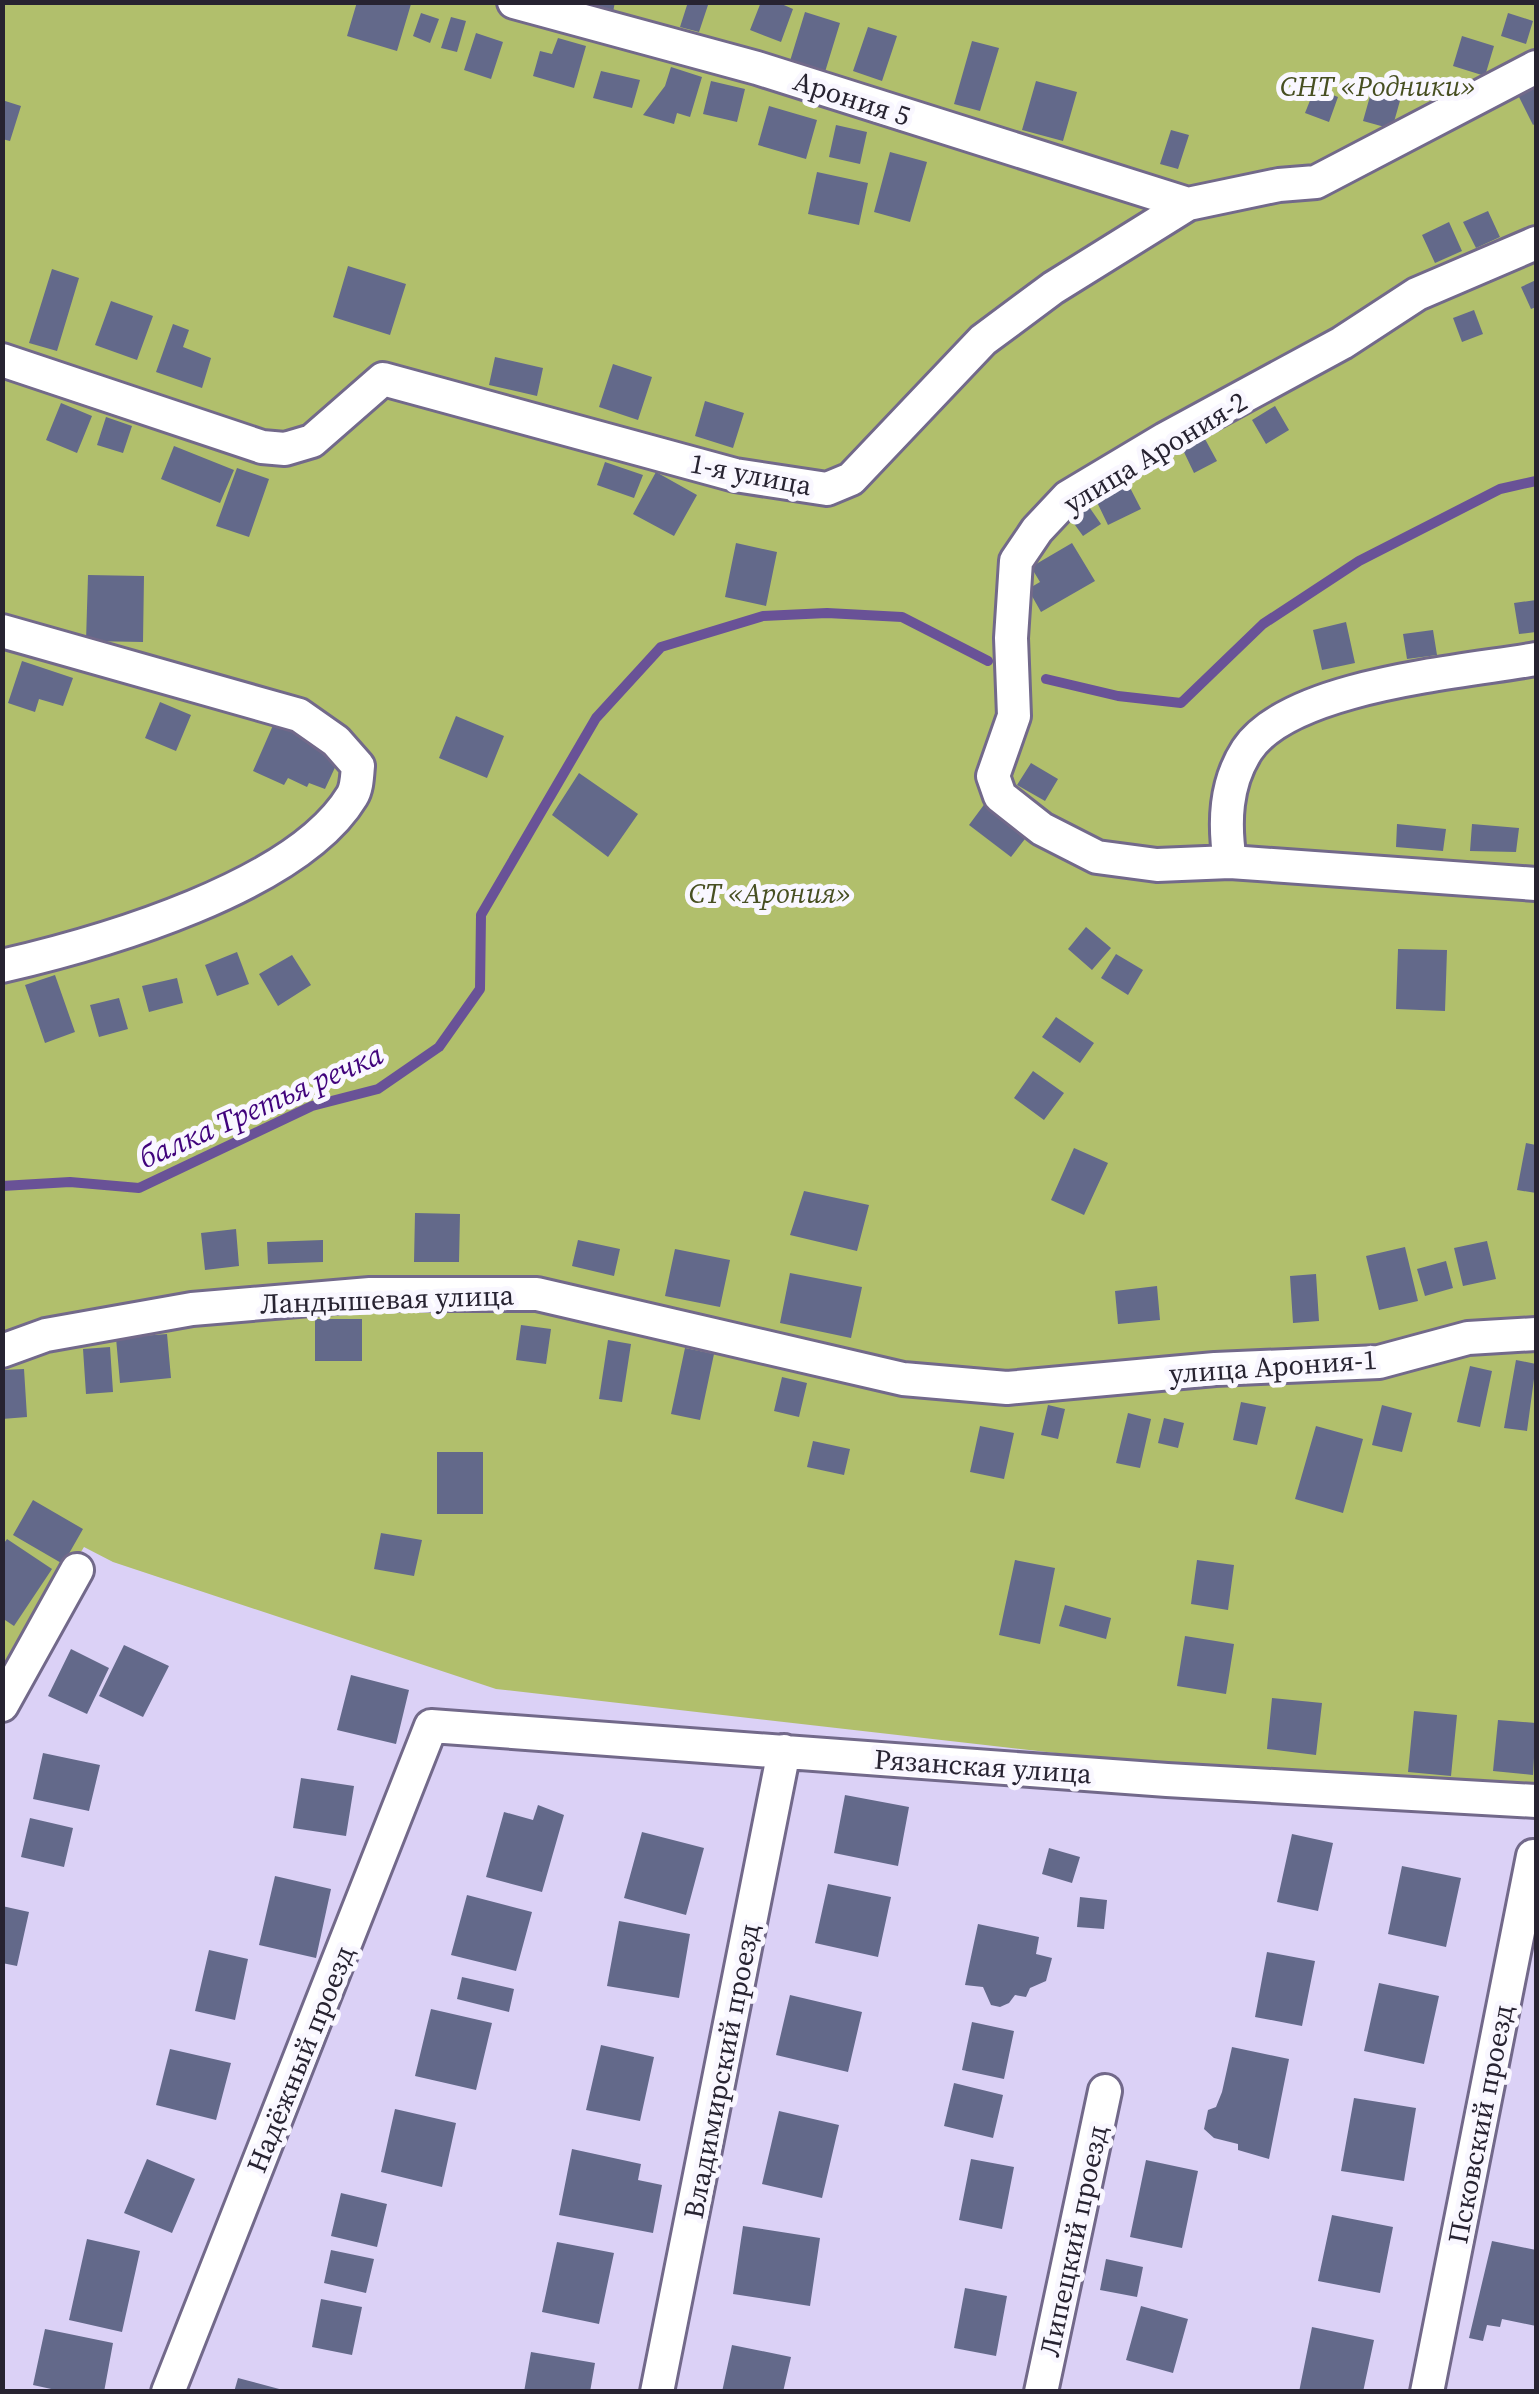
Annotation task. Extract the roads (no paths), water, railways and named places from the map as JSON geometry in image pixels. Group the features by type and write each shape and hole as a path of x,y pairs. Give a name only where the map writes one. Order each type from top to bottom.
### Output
{"street":[{"name":"Арония 5","path":"514,2 757,68 1188,204"},
{"name":"1-я улица","path":"2,360 262,446 285,449 312,441 382,379 735,475 827,488 851,479 984,340 1053,288 1188,204 1278,185 1316,182 1536,67"},
{"name":"улица Арония-2","path":"1536,243 1417,294 1342,343 1165,439 1068,497 1037,530 1016,561 1012,638 1014,716 993,776 1000,796 1042,829 1097,857 1157,865 1230,862 1536,884"},
{"path":"2,631 298,715 336,741 358,766 354,793 298,854 182,913 56,954 2,966"},
{"path":"1230,862 1225,832 1228,795 1248,749 1277,721 1324,701 1398,681 1536,659"},
{"name":"Ландышевая улица","path":"2,1351 46,1335 192,1309 370,1294 537,1294 903,1378 1007,1388"},
{"name":"улица Арония-1","path":"1007,1388 1215,1369 1378,1362 1468,1338 1536,1334"},
{"path":"2,1706 77,1570"},
{"name":"Рязанская улица","path":"431,1726 1166,1780 1536,1800"},
{"name":"Надёжный проезд","path":"168,2392 431,1726"},
{"name":"Владимирский проезд","path":"657,2392 784,1751"},
{"name":"Псковский проезд","path":"1427,2392 1533,1856"},
{"name":"Липецкий проезд","path":"1041,2392 1105,2091"}],"waterway":[{"name":"балка Третья речка","path":"1046,679 1118,696 1181,703 1263,624 1359,561 1500,489 1536,481"},
{"name":"балка Третья речка","path":"2,1186 70,1182 139,1188 312,1106 378,1089 439,1047 480,989 481,915 596,718 661,647 763,616 827,613 902,617 988,661"}],"park label":[{"name":"СНТ «Родники»","path":"1378,86"},
{"name":"СТ «Арония»","path":"770,893"}]}
